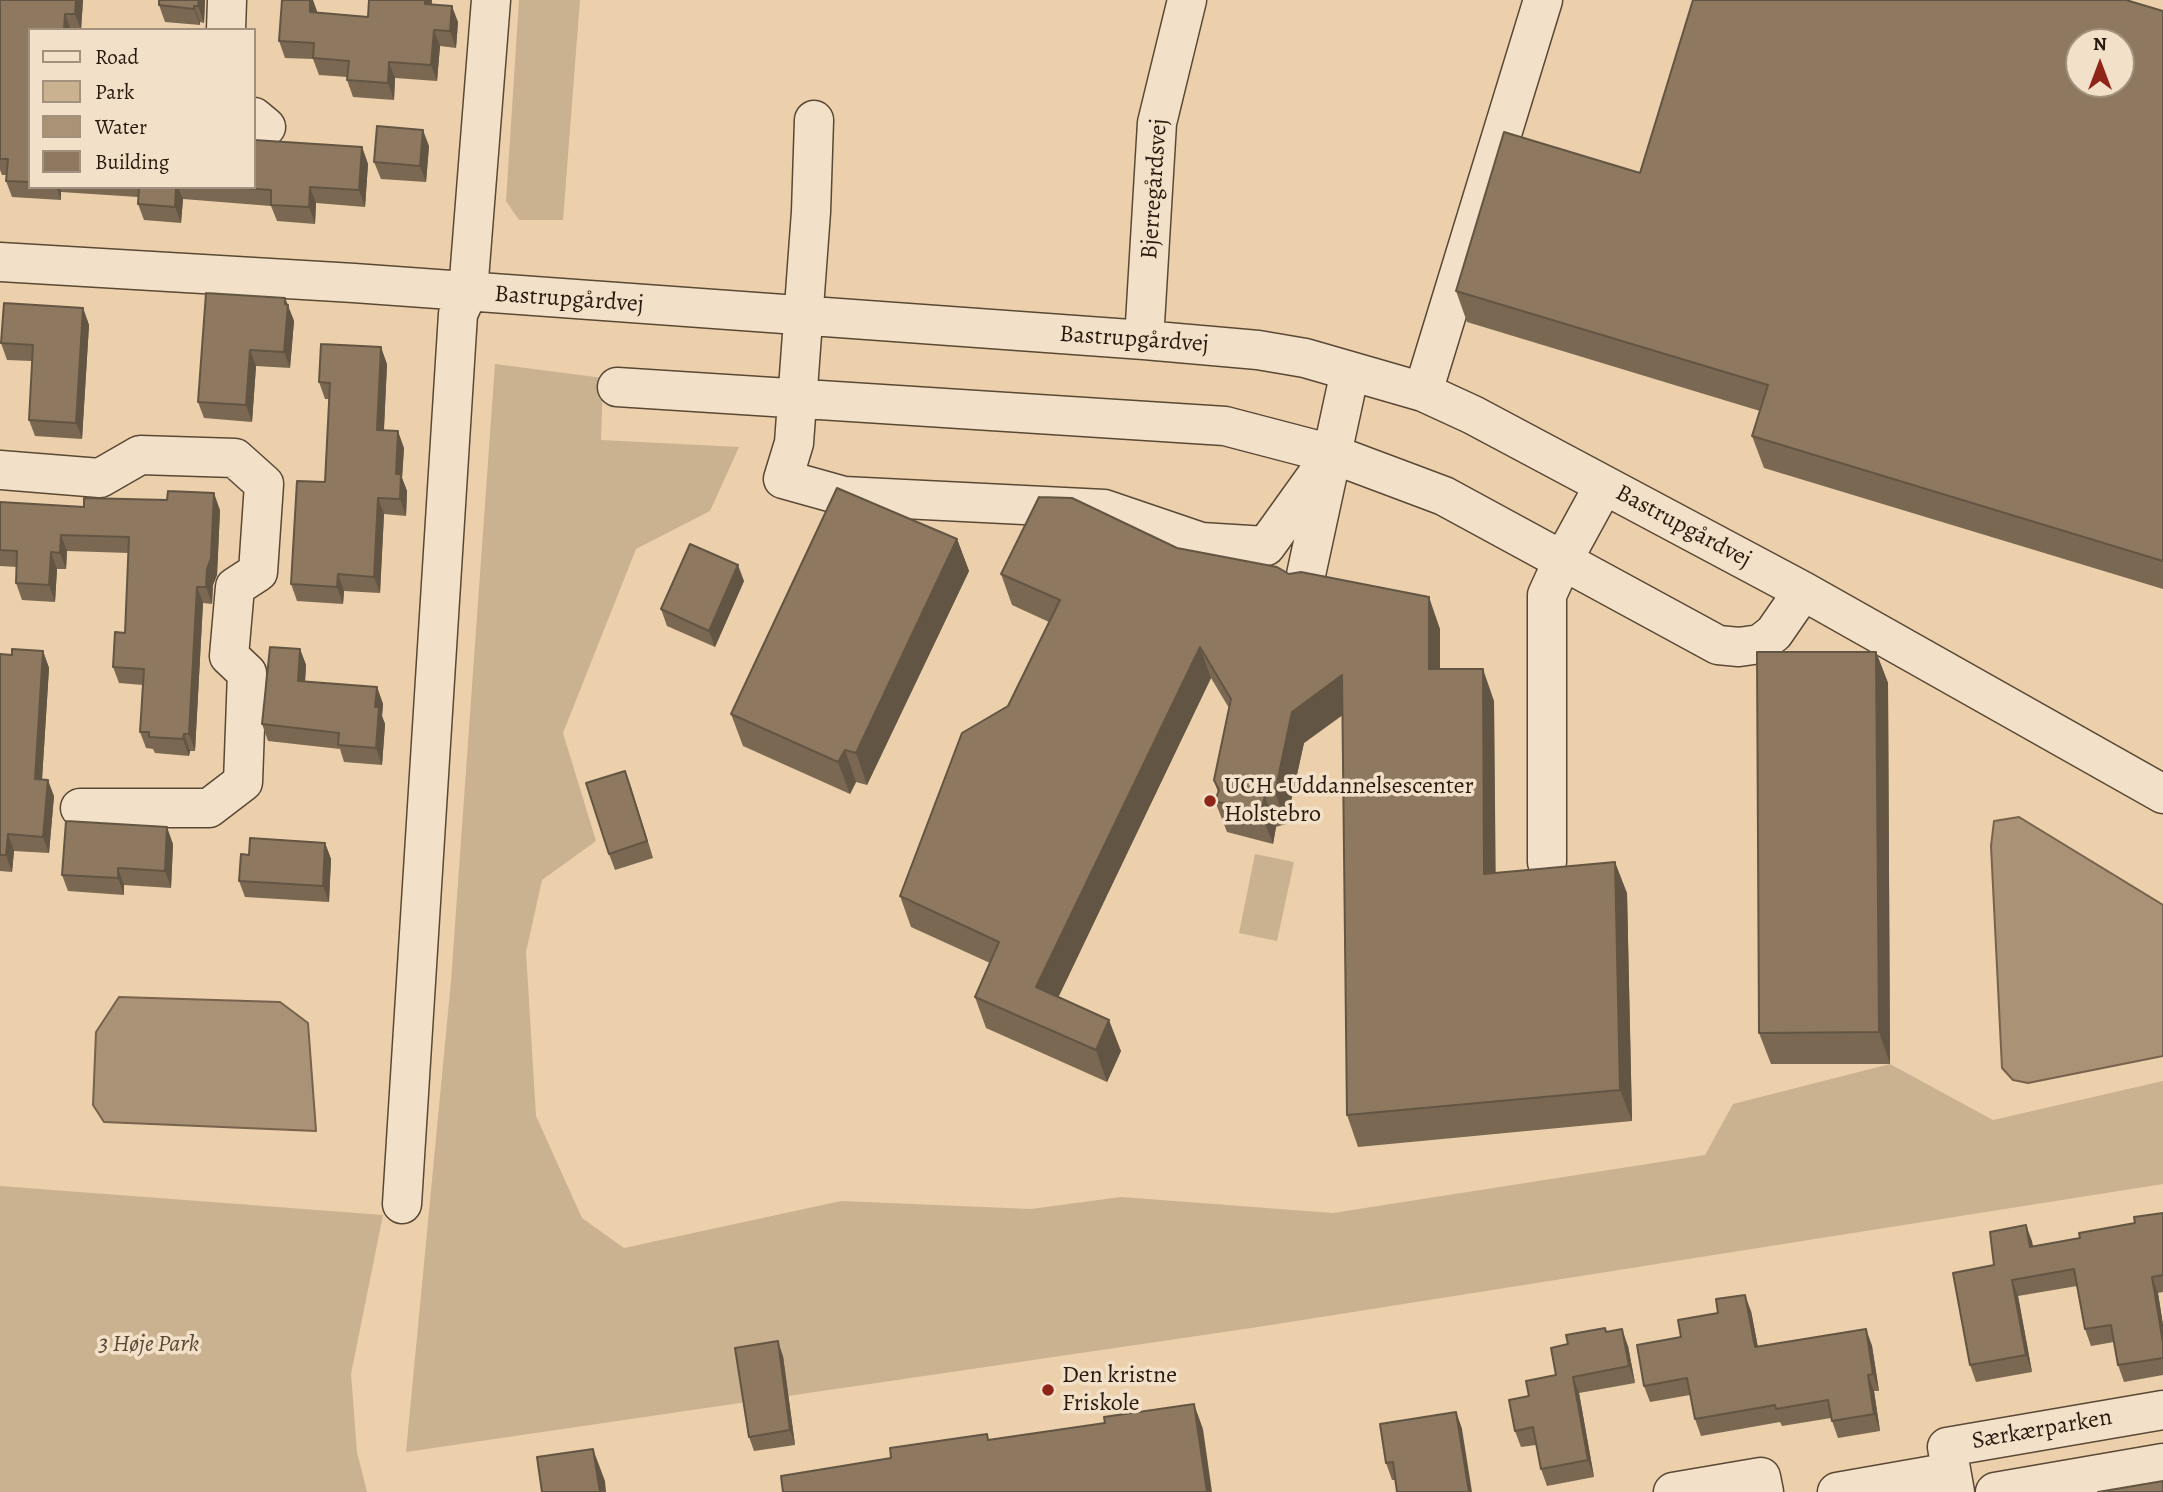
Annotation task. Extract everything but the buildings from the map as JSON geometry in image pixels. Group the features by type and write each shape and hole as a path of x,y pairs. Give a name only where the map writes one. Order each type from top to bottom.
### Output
{"street":[{"path":"226,28 227,0"},
{"path":"402,1204 458,314 468,292 491,0"},
{"name":"Bjerregårdsvej","path":"1144,340 1157,123 1187,0"},
{"path":"1423,392 1543,0"},
{"path":"814,120 811,212 794,443 783,479 844,496 1104,509 1201,542 1266,546 1332,454"},
{"name":"Bastrupgårdvej","path":"0,262 1144,340 1258,350 1305,359 1423,392 1803,592 2163,794"},
{"path":"1304,584 1350,371"},
{"path":"617,387 1225,426 1332,454 1444,496 1718,645 1739,647 1760,644 1774,633 1803,592"},
{"path":"0,470 100,478 140,455 235,458 264,484 258,572 235,587 229,656 247,673 243,782 209,808 80,808"},
{"path":"1547,862 1547,596 1604,485"},
{"name":"Særkærparken","path":"1837,1492 1953,1482 1947,1447 2163,1409"},
{"path":"1995,1492 2163,1463"},
{"path":"1673,1492 1761,1477 1764,1492"}],"green space":[{"path":"519,0 580,0 563,220 519,220 506,201"},
{"path":"495,364 603,378 601,440 739,447 710,511 636,549 563,733 596,841 542,880 526,952 536,1116 582,1218 624,1248 841,1201 1031,1209 1121,1197 1333,1213 1705,1155 1733,1104 1890,1064 1993,1120 2163,1081 2163,1184 1258,1327 406,1452 451,981"},
{"path":"1255,854 1294,862 1277,941 1239,933"},
{"name":"3 Høje Park","path":"0,1186 383,1215 351,1374 357,1452 367,1492 0,1492"}],"water":[{"path":"2019,817 2163,905 2163,1056 2028,1083 2013,1080 2002,1068 1991,846 1994,821"},
{"path":"119,997 280,1002 308,1023 316,1131 104,1122 93,1105 96,1032"}],"place":[{"name":"UCH -Uddannelsescenter Holstebro","path":"1210,801"},
{"name":"Den kristne Friskole","path":"1048,1390"}]}
